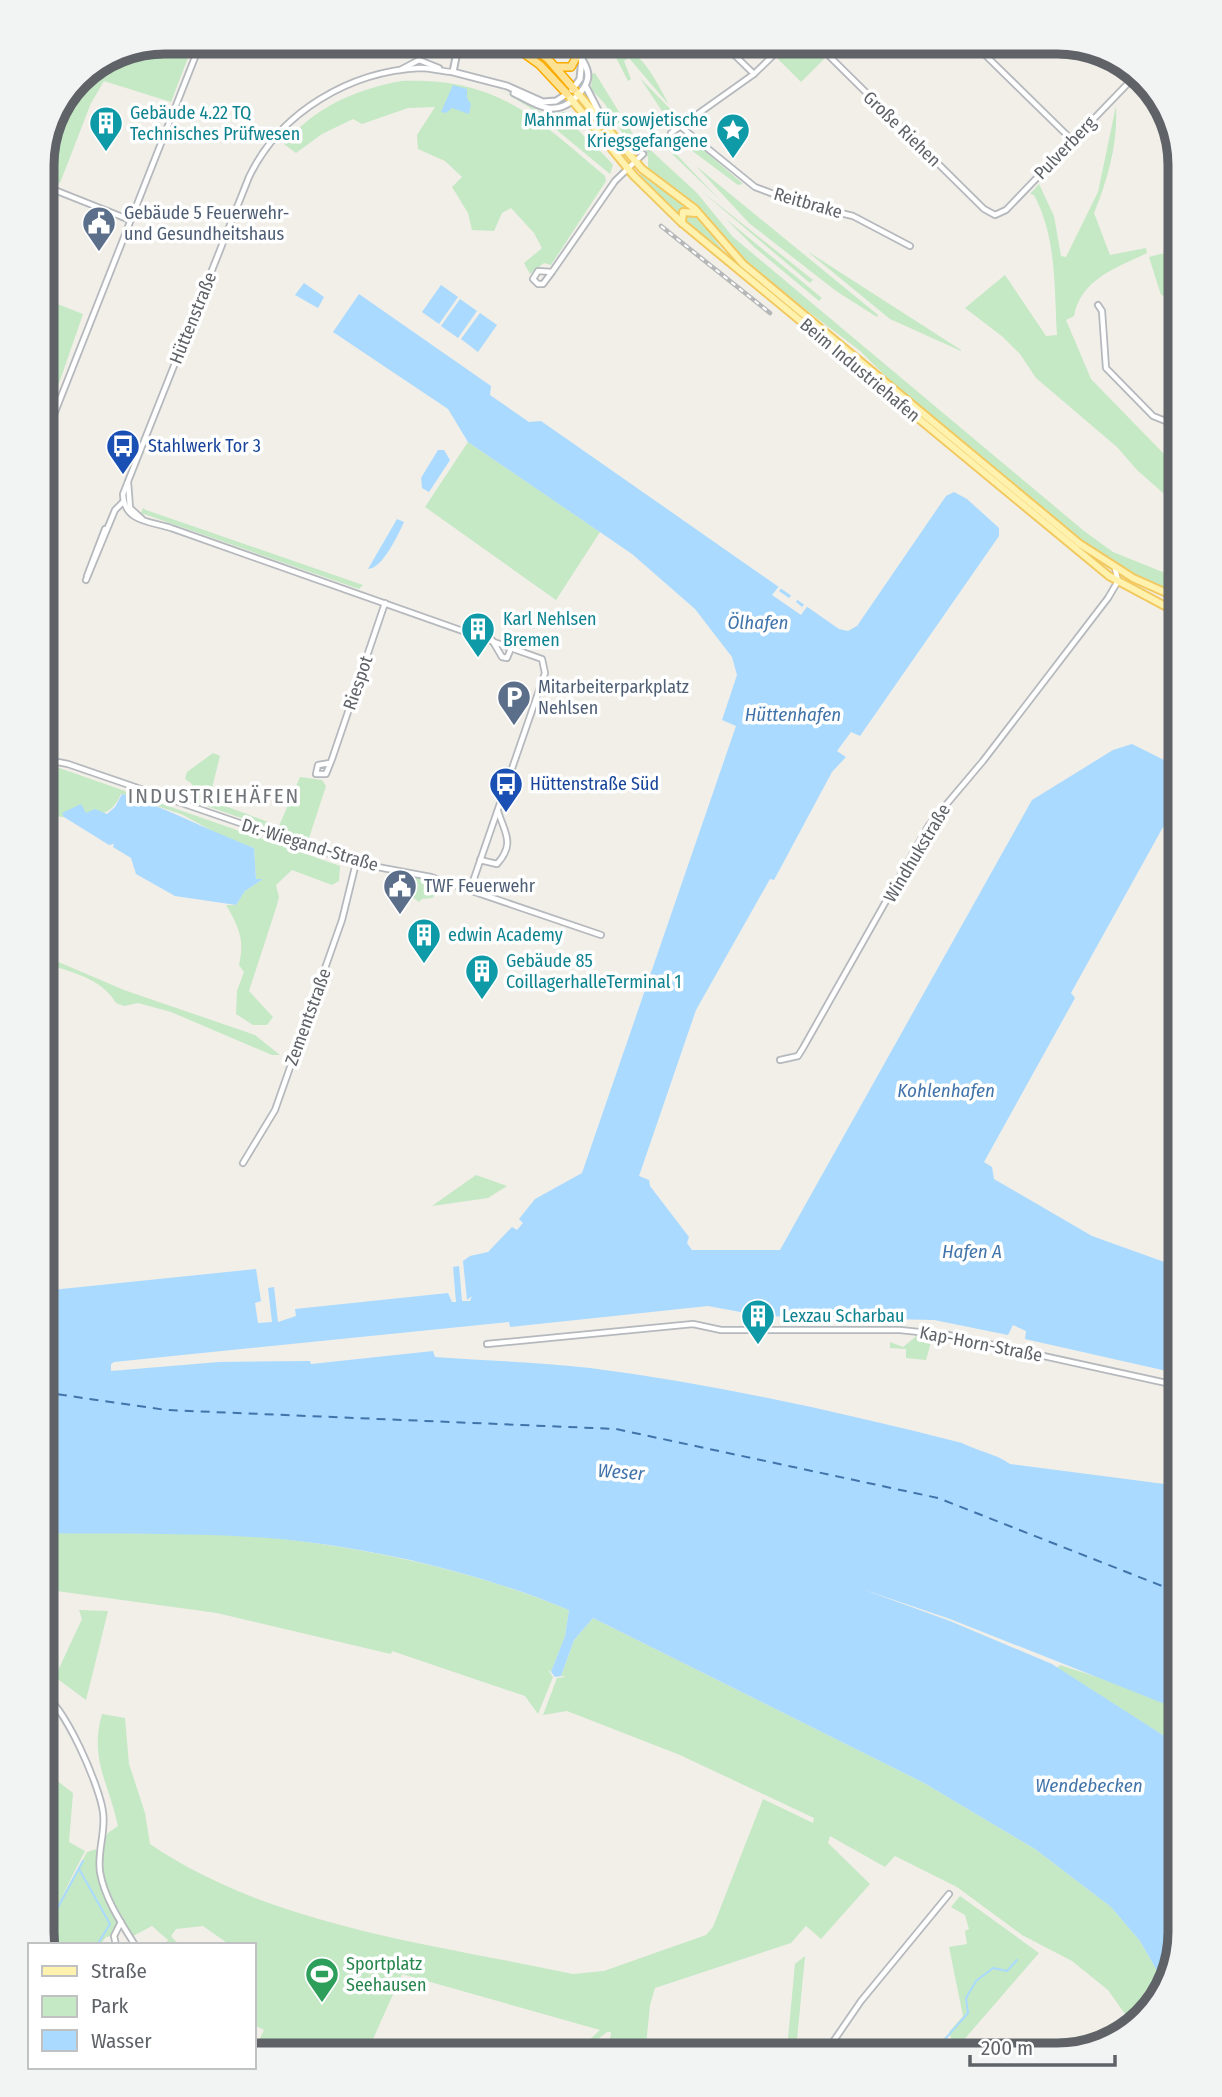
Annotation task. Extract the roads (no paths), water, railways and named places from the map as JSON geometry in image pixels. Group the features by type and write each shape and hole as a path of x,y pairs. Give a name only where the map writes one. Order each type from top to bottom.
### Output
{"highway":[{"path":"525,54 540,65 569,98"},
{"path":"539,54 555,67 576,92"},
{"path":"555,67 569,68 580,56"}],"main road":[{"name":"Beim Industriehafen","path":"576,92 634,161 701,215 743,264 1080,544 1133,578 1168,594"},
{"name":"Beim Industriehafen","path":"569,98 627,167 682,223 1118,581 1168,606"},
{"path":"682,223 681,216 685,211 701,215"}],"street":[{"path":"54,413 196,54"},
{"path":"453,72 457,54"},
{"path":"733,54 754,74"},
{"path":"671,133 754,74 775,54"},
{"name":"Große Riehen","path":"827,54 991,214"},
{"path":"984,54 1073,141"},
{"path":"576,92 580,79 580,56"},
{"path":"580,56 588,69 586,87 605,124"},
{"name":"Hüttenstraße","path":"399,71 418,60 500,84 543,102 569,98"},
{"name":"Hüttenstraße","path":"126,505 128,482 249,177 262,153 287,123 324,97 368,78 422,68 453,72"},
{"name":"Pulverberg","path":"991,214 1001,214 1006,210 1130,82"},
{"path":"569,98 586,87"},
{"name":"Reitbrake","path":"680,126 755,187 795,202 853,216 910,246"},
{"path":"552,272 627,167 643,153"},
{"path":"54,190 130,220"},
{"path":"1098,305 1102,311 1106,368 1153,416 1168,422"},
{"path":"86,580 100,535 112,516 126,505 143,520 492,639 542,659 545,673 470,890"},
{"path":"1115,567 1118,581 1133,578"},
{"name":"Windhukstraße","path":"780,1060 798,1056 929,825 1031,700 1118,581"},
{"name":"Riespot","path":"330,763 385,603"},
{"path":"492,639 502,657 507,658 512,646"},
{"name":"Dr.-Wiegand-Straße","path":"54,761 356,863 431,877 601,935"},
{"path":"480,860 497,863 509,837 497,810"},
{"name":"Zementstraße","path":"243,1163 275,1110 342,920 356,863"},
{"name":"Kap-Horn-Straße","path":"487,1344 694,1324 721,1330 915,1331 948,1335 1168,1384"},
{"path":"54,1708 64,1720 93,1779 103,1813 99,1843 100,1873 134,1943"},
{"path":"832,2043 861,2001 949,1894"},
{"path":"116,1943 114,1936 121,1921"}],"water":[{"path":"453,85 467,89 467,98 471,104 469,114 452,108 446,113 441,112"},
{"path":"304,283 324,297 318,308 295,295"},
{"path":"441,285 458,297 439,324 422,312"},
{"path":"359,294 491,386 490,395 529,422 541,421 839,629 848,631 857,626 946,496 954,492 967,499 999,528 999,536 860,736 851,732 837,751 846,757 832,772 774,880 770,879 696,1010 639,1176 649,1180 650,1186 689,1237 687,1243 692,1250 780,1250 1032,800 1113,750 1132,744 1168,762 1168,818 1071,993 1075,998 984,1162 992,1167 994,1179 1092,1236 1168,1263 1168,1371 1025,1339 1026,1331 1013,1325 1008,1335 934,1320 762,1316 708,1306 510,1327 509,1322 114,1362 111,1364 111,1371 219,1362 310,1361 311,1364 433,1351 435,1357 571,1366 684,1382 824,1410 962,1443 1010,1464 1168,1484 1168,1705 950,1619 859,1588 950,1621 1052,1664 1168,1738 1168,1931 1167,1946 1159,1974 1140,1941 1111,1907 1035,1849 924,1783 593,1618 574,1640 561,1676 555,1677 551,1672 565,1636 569,1610 473,1576 374,1552 307,1542 208,1535 54,1533 54,1290 256,1269 261,1301 255,1303 258,1323 272,1322 268,1288 274,1287 278,1322 296,1316 295,1309 448,1293 452,1302 456,1302 453,1267 459,1266 462,1301 470,1301 472,1296 467,1300 463,1261 470,1256 488,1252 512,1227 517,1230 523,1223 519,1219 535,1199 582,1173 736,726 722,720 737,675 732,657 695,609 632,554 468,442 448,409 333,332"},
{"path":"460,299 477,311 458,338 441,326"},
{"path":"480,313 497,325 478,352 461,339"},
{"path":"438,450 444,450 450,460 429,492 422,488 421,478"},
{"path":"397,519 404,522 394,543 379,563 368,569"},
{"path":"122,794 254,848 256,879 263,879 245,891 236,905 175,896 136,874 131,858 113,847 114,844 109,845 64,817 62,813 81,804 86,813 95,809 107,814 115,807"}],"waterway":[{"path":"54,1915 83,1861"},
{"path":"79,1869 110,1924 98,1943"},
{"path":"942,2043 968,2013 966,1998 976,1981 993,1968 1007,1971 1017,1960"}],"tunnel":[{"path":"643,154 671,133"}],"railway":[{"path":"661,226 770,313"}],"place":[{"name":"Gebäude 4.22 TQ Technisches Prüfwesen","path":"106,153"},
{"name":"Mahnmal für sowjetische Kriegsgefangene","path":"733,160"},
{"name":"Gebäude 5 Feuerwehr- und Gesundheitshaus","path":"99,253"},
{"name":"Stahlwerk Tor 3","path":"123,476"},
{"name":"Karl Nehlsen Bremen","path":"478,659"},
{"name":"Mitarbeiterparkplatz Nehlsen","path":"514,727"},
{"name":"Hüttenstraße Süd","path":"506,814"},
{"name":"TWF Feuerwehr","path":"400,916"},
{"name":"edwin Academy","path":"424,965"},
{"name":"Gebäude 85 CoillagerhalleTerminal 1","path":"482,1001"},
{"name":"Lexzau Scharbau","path":"758,1346"},
{"name":"Sportplatz Seehausen","path":"322,2004"}],"district":[{"name":"INDUSTRIEHÄFEN","path":"214,796"}],"water label":[{"name":"Ölhafen","path":"758,622"},
{"name":"Hüttenhafen","path":"793,714"},
{"name":"Kohlenhafen","path":"946,1090"},
{"name":"Hafen A","path":"972,1251"},
{"name":"Weser","path":"621,1472"},
{"name":"Wendebecken","path":"1089,1785"}]}
